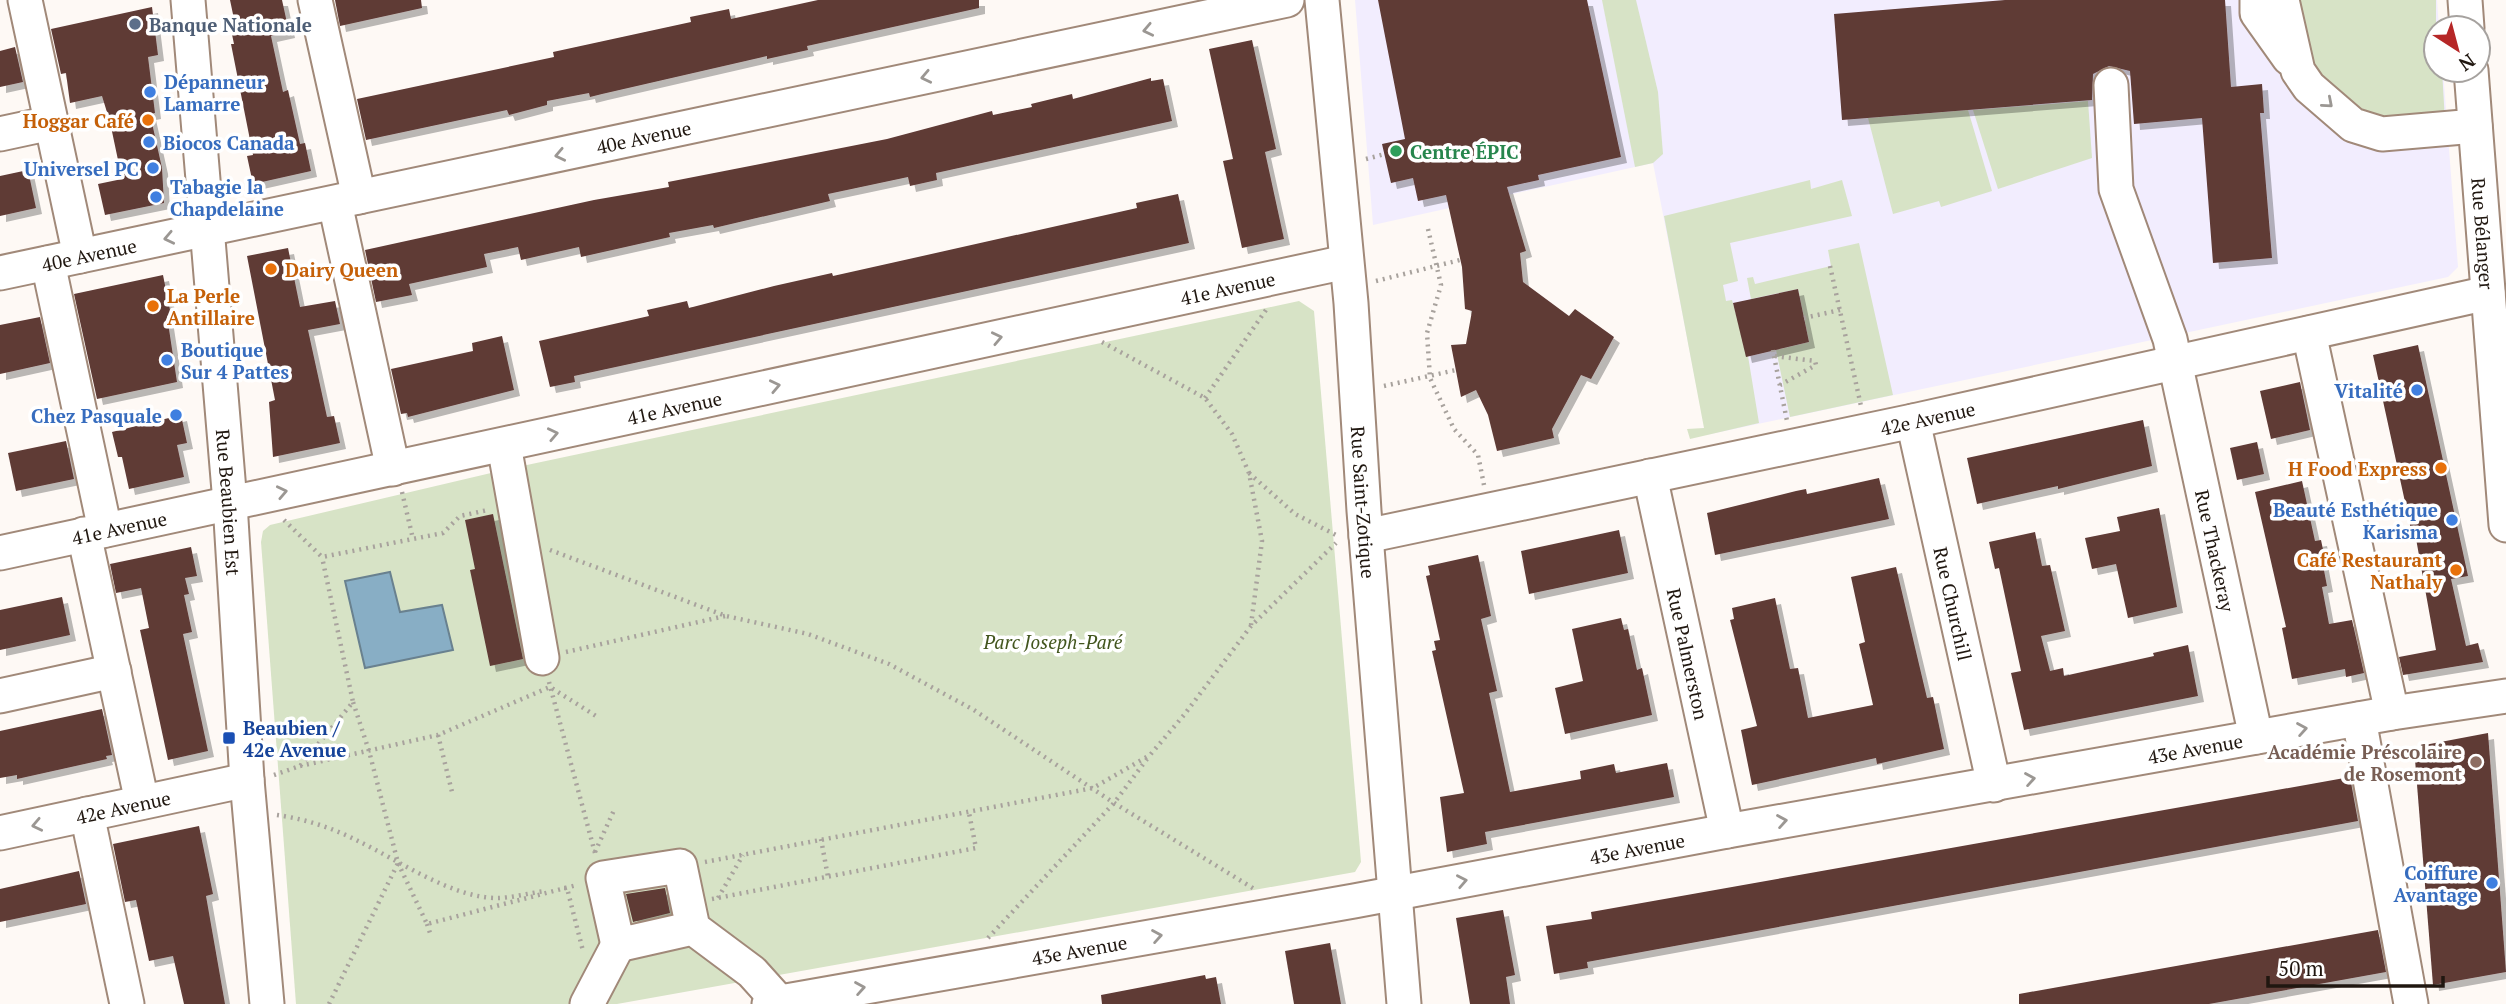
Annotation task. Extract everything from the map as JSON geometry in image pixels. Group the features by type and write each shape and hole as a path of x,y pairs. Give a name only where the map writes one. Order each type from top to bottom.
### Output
{"street":[{"path":"25,0 80,256"},
{"name":"Rue Beaubien Est","path":"188,0 230,503 260,778 267,1004"},
{"path":"315,0 347,200 398,480"},
{"name":"40e Avenue","path":"0,273 347,200 1187,10 1287,0"},
{"name":"Rue Saint-Zotique","path":"1322,0 1346,262 1346,538 1395,893 1404,1004"},
{"path":"2257,0 2257,13 2309,87 2353,125 2382,134 2475,126"},
{"path":"2281,0 2298,71"},
{"name":"Rue Bélanger","path":"2471,84 2506,525"},
{"name":"Rue Thackeray","path":"2111,85 2116,189 2170,340 2256,737"},
{"path":"0,134 51,123"},
{"name":"41e Avenue","path":"0,553 230,503 398,480 504,445 1346,262"},
{"path":"48,263 94,532 114,671 142,802"},
{"name":"42e Avenue","path":"1346,538 1913,421 2488,293"},
{"path":"2309,333 2392,713"},
{"name":"Rue Churchill","path":"1913,421 1994,785"},
{"path":"504,445 546,673"},
{"name":"Rue Palmerston","path":"1650,475 1727,831"},
{"path":"0,696 114,671"},
{"name":"43e Avenue","path":"774,1003 2256,737 2506,696"},
{"path":"2359,719 2411,1004"},
{"name":"42e Avenue","path":"0,833 260,778"},
{"path":"87,814 127,1004"},
{"path":"618,945 599,865 680,866 699,910 752,972 774,1003"},
{"path":"590,998 618,945 699,910"}],"path":[{"path":"1366,159 1385,155"},
{"path":"1428,229 1441,285 1427,333 1430,378 1454,429 1478,455 1485,487"},
{"path":"1376,281 1460,260"},
{"path":"1830,266 1861,406"},
{"path":"1205,398 1270,303"},
{"path":"1804,318 1840,310"},
{"path":"1098,340 1205,398 1232,434 1249,473 1262,541 1251,626"},
{"path":"1780,385 1816,365 1815,361 1773,353 1788,422"},
{"path":"1383,386 1430,378 1456,370"},
{"path":"984,942 1114,803 1150,755 1185,716 1251,626 1346,538 1295,514 1249,473"},
{"path":"398,480 413,539"},
{"path":"322,557 443,533 460,516 515,505"},
{"path":"280,517 322,557 353,702 369,751 398,863 430,933"},
{"path":"520,538 726,616 808,634 889,664 974,710 1114,803 1261,893"},
{"path":"260,778 300,766 438,735 546,673 726,616"},
{"path":"546,673 596,716"},
{"path":"546,673 599,865"},
{"path":"300,766 353,702"},
{"path":"438,735 452,792"},
{"path":"680,866 1093,788 1150,755"},
{"path":"427,924 567,888 599,865 615,808"},
{"path":"699,910 828,877 976,848 969,813"},
{"path":"276,815 314,823 357,840 398,863 461,890 495,898 567,888"},
{"path":"821,839 828,877"},
{"path":"699,910 744,854"},
{"path":"329,1004 398,863"},
{"path":"567,888 590,998"}],"shaded area":[{"path":"1355,0 2437,0 2438,14 2422,14 2422,84 2444,84 2458,267 2448,277 1706,435 1653,163 1373,225"}],"green space":[{"path":"1602,0 1636,0 1658,92 1663,154 1653,163 1635,167"},
{"path":"2289,0 2436,0 2436,14 2422,14 2422,84 2443,84 2445,121 2375,125 2321,87"},
{"path":"2088,101 2092,158 1998,189 1973,110"},
{"path":"1968,110 1992,191 1941,207 1939,201 1893,214 1868,118"},
{"path":"1810,180 1811,189 1842,180 1852,216 1730,243 1738,281 1723,285 1726,301 1732,300 1748,356 1759,423 1690,439 1687,429 1704,428 1664,216"},
{"path":"1859,243 1893,395 1790,417 1776,350 1809,342 1798,289 1751,299 1747,278 1753,277 1755,284 1831,266 1828,250"},
{"name":"Parc Joseph-Paré","path":"1299,301 1314,311 1361,862 1355,872 617,1004 296,1004 261,542 263,531 270,525 508,469"}],"water":[{"path":"390,572 400,612 442,605 453,650 365,668 345,581"}],"building":[{"path":"230,0 282,0 289,32 271,36 283,92 288,90 300,144 305,143 311,171 253,184 247,156 253,155 231,44 234,44 229,20 234,19"},
{"path":"335,0 421,0 422,8 340,26"},
{"path":"818,0 979,0 979,8 807,46 808,50 767,59 767,56 590,97 589,93 547,101 547,105 509,115 507,110 366,140 357,99 554,57 553,52 691,22 690,17 729,9 731,19"},
{"path":"1378,0 1587,0 1621,157 1538,175 1539,180 1507,187 1526,251 1520,253 1523,282 1569,316 1575,309 1614,337 1591,379 1581,375 1552,429 1554,438 1497,451 1488,415 1476,390 1461,397 1451,345 1466,344 1472,311 1465,309 1462,267 1446,195 1418,201 1413,178 1391,183 1382,144 1405,139"},
{"path":"2005,0 2225,0 2231,87 2262,84 2264,113 2260,113 2272,258 2213,263 2202,118 2134,124 2130,71 2109,66 2093,74 2092,100 1842,120 1834,14"},
{"path":"152,7 158,55 148,57 155,113 150,114 162,168 164,203 105,215 98,184 122,179 110,122 102,96 70,103 66,73 61,74 51,29"},
{"path":"1252,40 1276,149 1265,152 1284,239 1242,248 1223,161 1233,159 1209,49"},
{"path":"15,47 23,82 0,87 0,51"},
{"path":"1151,78 1151,81 1163,79 1172,121 936,173 937,180 910,186 908,177 828,194 830,201 714,228 713,225 669,233 670,237 581,257 579,247 521,260 518,247 484,254 487,267 409,284 412,295 376,302 365,250 594,200 669,187 668,182 887,139 992,111 993,115 1032,107 1031,104 1072,94 1073,99"},
{"path":"28,170 36,208 0,216 0,176"},
{"path":"1178,194 1189,243 574,376 575,382 550,387 539,341 649,316 647,310 687,301 689,308 832,273 833,276 1137,208 1136,203"},
{"path":"288,248 300,307 335,301 340,324 308,330 327,417 334,416 340,443 273,457 269,402 275,400 247,256"},
{"path":"163,275 171,315 167,316 177,382 97,399 74,294"},
{"path":"1798,289 1809,342 1746,357 1733,303"},
{"path":"40,317 50,363 0,374 0,325"},
{"path":"502,336 514,390 408,417 407,413 401,414 391,369 473,351 472,343"},
{"path":"2418,345 2468,576 2451,579 2466,646 2478,643 2483,662 2403,675 2399,657 2436,650 2415,533 2412,534 2373,355"},
{"path":"2300,382 2310,430 2271,439 2260,391"},
{"path":"181,415 187,443 177,445 184,477 129,489 122,457 118,457 112,432"},
{"path":"2143,420 2152,466 2058,489 2058,486 1977,504 1967,458"},
{"path":"66,441 74,479 16,491 8,453"},
{"path":"2257,442 2264,474 2237,480 2230,448"},
{"path":"1879,478 1889,519 1715,555 1707,513 1796,491 1806,489 1807,494"},
{"path":"2302,481 2315,541 2321,540 2325,559 2322,560 2327,586 2322,587 2329,624 2352,620 2364,673 2346,677 2345,669 2292,679 2282,628 2286,627 2255,492"},
{"path":"2159,508 2177,607 2128,618 2116,564 2092,569 2085,538 2120,531 2117,517"},
{"path":"493,514 523,659 490,666 470,570 475,569 465,520"},
{"path":"1619,530 1628,573 1529,594 1521,551"},
{"path":"2035,532 2042,566 2050,565 2065,631 2041,636 2050,671 2063,668 2064,676 2154,656 2153,653 2188,645 2198,696 2024,730 2011,673 2021,671 1999,568 1995,569 1989,542"},
{"path":"191,547 197,576 185,578 189,594 184,595 192,632 183,634 208,751 168,760 140,630 149,628 141,588 116,593 110,564"},
{"path":"1478,555 1491,616 1481,619 1497,691 1489,693 1510,792 1581,779 1580,771 1614,764 1616,773 1667,763 1674,797 1485,832 1487,844 1447,852 1440,797 1464,793 1432,651 1436,650 1434,641 1440,640 1426,576 1430,575 1428,566"},
{"path":"1896,567 1927,698 1933,697 1944,749 1877,764 1876,758 1752,785 1741,730 1757,726 1730,620 1734,619 1732,608 1775,598 1790,669 1798,668 1808,718 1873,705 1859,644 1865,642 1851,577"},
{"path":"62,597 70,635 0,650 0,610"},
{"path":"1621,618 1624,630 1628,629 1637,670 1642,668 1652,715 1565,734 1555,688 1583,681 1572,629"},
{"path":"102,709 112,755 106,756 107,759 17,779 17,775 0,778 0,731"},
{"path":"2488,733 2506,972 2433,985 2414,747"},
{"path":"2350,777 2358,821 1587,962 1588,968 1554,974 1546,926 1592,919 1591,912"},
{"path":"199,826 213,894 206,896 225,1004 184,1004 173,956 149,961 136,900 125,902 113,844"},
{"path":"79,871 86,904 0,922 0,889"},
{"path":"665,888 670,913 633,922 626,894"},
{"path":"1503,910 1515,975 1506,977 1510,1004 1470,1004 1456,918"},
{"path":"2378,930 2386,972 2209,1004 2019,1004 2019,994"},
{"path":"1330,943 1341,1004 1294,1004 1285,951"},
{"path":"1205,975 1206,979 1216,977 1221,1004 1102,1004 1101,995"}],"place":[{"name":"Banque Nationale","path":"135,24"},
{"name":"Dépanneur Lamarre","path":"150,92"},
{"name":"Hoggar Café","path":"148,120"},
{"name":"Biocos Canada","path":"149,142"},
{"name":"Centre ÉPIC","path":"1396,151"},
{"name":"Universel PC","path":"153,168"},
{"name":"Tabagie la Chapdelaine","path":"156,197"},
{"name":"Dairy Queen","path":"271,269"},
{"name":"La Perle Antillaire","path":"153,306"},
{"name":"Boutique Sur 4 Pattes","path":"167,360"},
{"name":"Vitalité","path":"2417,390"},
{"name":"Chez Pasquale","path":"176,415"},
{"name":"H Food Express","path":"2441,468"},
{"name":"Beauté Esthétique Karisma","path":"2452,520"},
{"name":"Café Restaurant Nathaly","path":"2456,570"},
{"name":"Beaubien / 42e Avenue","path":"229,738"},
{"name":"Académie Préscolaire de Rosemont","path":"2476,762"},
{"name":"Coiffure Avantage","path":"2492,883"}]}
